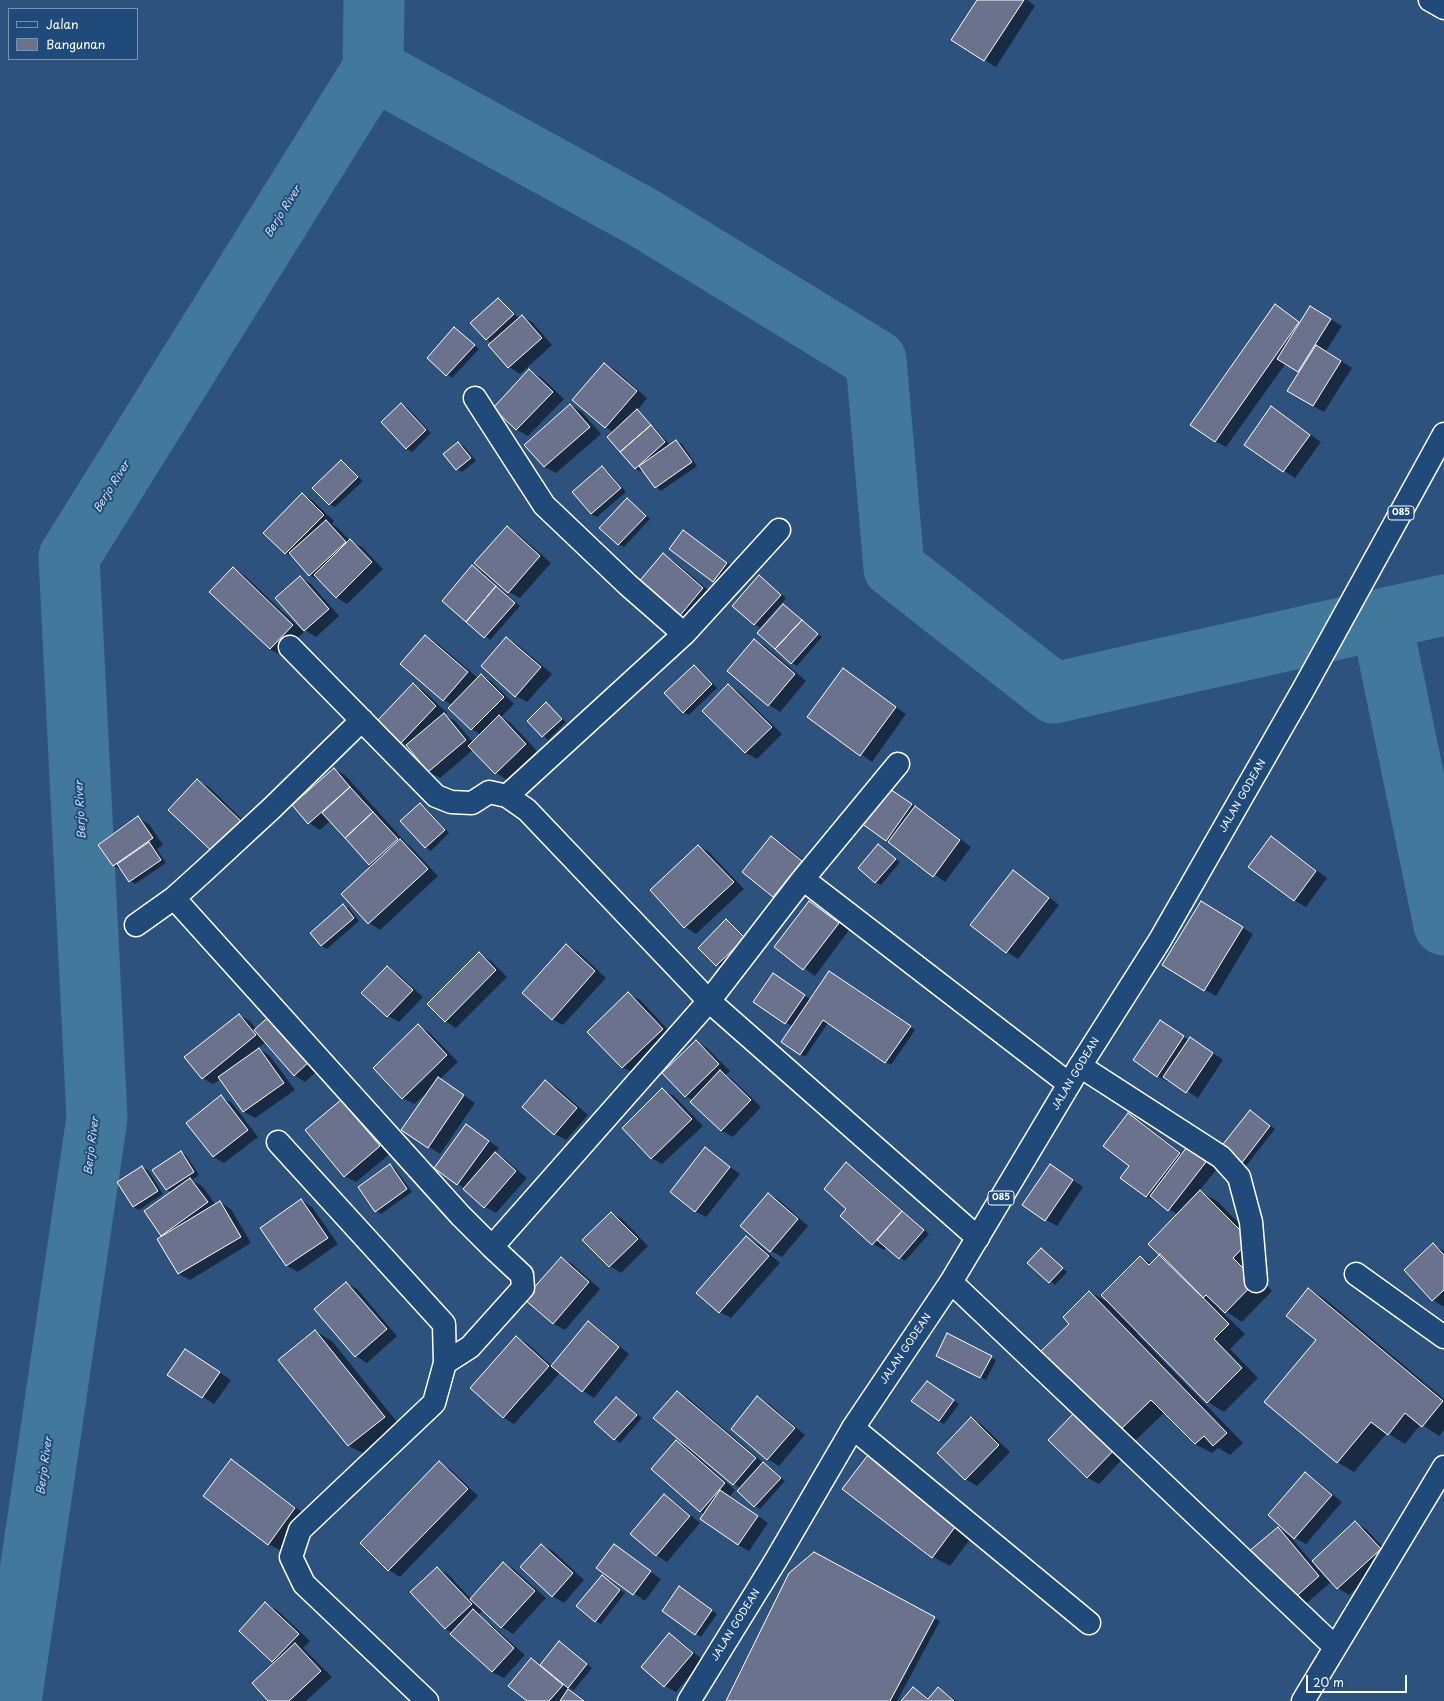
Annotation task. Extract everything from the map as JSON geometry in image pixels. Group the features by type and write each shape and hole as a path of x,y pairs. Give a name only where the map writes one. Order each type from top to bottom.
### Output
{"street":[{"path":"1430,0 1444,8"},
{"path":"475,398 544,505 628,586 684,634"},
{"name":"JALAN GODEAN","path":"689,1701 776,1560 853,1428 951,1282 1075,1075 1160,940 1304,690 1444,434"},
{"path":"507,796 684,634 779,530"},
{"path":"290,647 436,796 451,802 472,803 489,792 507,796 527,810 710,1001 978,1238"},
{"path":"136,926 174,898 272,808 362,720"},
{"path":"492,1246 710,1001 803,879 898,764"},
{"path":"803,879 1075,1075 1221,1157 1239,1177 1251,1222 1256,1281"},
{"path":"174,898 461,1216 522,1275 523,1288 470,1347 445,1363"},
{"path":"278,1142 444,1324 445,1363 434,1404 300,1530 291,1557 304,1584 427,1701"},
{"path":"1356,1274 1444,1337"},
{"path":"951,1282 1335,1647"},
{"path":"853,1428 1089,1623"},
{"path":"1303,1701 1444,1467"}],"building":[{"path":"977,0 1024,0 984,61 951,40"},
{"path":"498,298 514,314 486,340 470,323"},
{"path":"1275,304 1299,322 1215,442 1190,425"},
{"path":"1310,306 1331,319 1298,372 1277,359"},
{"path":"522,315 542,338 508,368 488,345"},
{"path":"454,327 475,345 446,376 427,358"},
{"path":"1316,345 1341,361 1313,406 1287,391"},
{"path":"604,363 637,391 605,428 572,400"},
{"path":"529,369 553,392 516,430 493,408"},
{"path":"401,403 426,430 406,449 381,422"},
{"path":"570,404 590,427 544,467 524,445"},
{"path":"1271,406 1310,435 1283,472 1244,445"},
{"path":"637,409 651,425 620,452 607,437"},
{"path":"651,425 665,442 635,469 620,452"},
{"path":"676,440 692,462 655,488 639,466"},
{"path":"458,442 471,458 456,470 443,454"},
{"path":"341,460 358,477 329,505 312,488"},
{"path":"602,466 621,488 591,514 572,492"},
{"path":"302,493 324,515 285,554 263,533"},
{"path":"627,498 646,516 618,545 599,528"},
{"path":"326,520 346,542 309,576 289,553"},
{"path":"507,526 540,556 508,593 474,563"},
{"path":"683,530 727,563 713,582 669,549"},
{"path":"350,539 372,562 336,598 314,575"},
{"path":"663,553 703,588 678,618 637,584"},
{"path":"472,565 496,586 466,622 442,601"},
{"path":"233,567 293,625 270,649 209,592"},
{"path":"759,575 781,595 754,625 732,606"},
{"path":"300,576 329,609 304,631 275,598"},
{"path":"496,586 515,603 484,638 466,622"},
{"path":"783,604 802,620 775,649 757,633"},
{"path":"802,620 818,634 791,664 775,649"},
{"path":"425,635 468,672 443,701 400,664"},
{"path":"506,637 541,667 515,697 481,666"},
{"path":"754,639 795,674 768,706 727,671"},
{"path":"694,665 712,684 683,713 664,693"},
{"path":"843,668 896,707 860,756 807,717"},
{"path":"481,674 504,697 471,730 448,708"},
{"path":"413,683 436,706 401,743 378,720"},
{"path":"728,684 772,727 745,753 702,711"},
{"path":"546,702 562,719 542,737 527,721"},
{"path":"444,713 466,740 428,772 406,745"},
{"path":"499,715 526,744 495,774 468,746"},
{"path":"334,768 350,787 308,824 292,805"},
{"path":"197,779 245,825 216,855 168,810"},
{"path":"350,787 373,812 345,838 322,813"},
{"path":"887,787 912,804 886,841 861,823"},
{"path":"420,803 445,830 425,848 400,821"},
{"path":"915,806 960,840 933,877 888,842"},
{"path":"373,812 398,839 369,865 345,838"},
{"path":"138,816 153,838 113,866 98,845"},
{"path":"771,836 802,861 773,897 742,872"},
{"path":"1271,836 1316,871 1294,901 1248,867"},
{"path":"400,839 428,869 368,924 341,894"},
{"path":"149,842 161,860 129,882 117,864"},
{"path":"878,844 896,859 875,883 858,868"},
{"path":"698,845 734,882 684,928 650,890"},
{"path":"1013,870 1049,898 1006,953 970,925"},
{"path":"809,901 839,923 803,970 774,947"},
{"path":"1201,901 1243,927 1204,991 1162,965"},
{"path":"343,904 354,918 321,946 310,933"},
{"path":"726,919 745,938 716,966 698,948"},
{"path":"566,944 595,971 552,1020 522,993"},
{"path":"479,952 496,970 445,1022 427,1004"},
{"path":"387,966 413,990 387,1017 361,993"},
{"path":"829,971 911,1026 885,1063 823,1020 800,1055 781,1042"},
{"path":"773,973 805,995 785,1024 753,1002"},
{"path":"628,992 663,1029 622,1068 587,1032"},
{"path":"274,1012 313,1058 294,1076 254,1030"},
{"path":"239,1014 256,1035 202,1079 184,1057"},
{"path":"1160,1020 1184,1036 1157,1077 1133,1060"},
{"path":"418,1024 447,1055 402,1099 373,1068"},
{"path":"1190,1037 1213,1053 1186,1093 1163,1077"},
{"path":"696,1040 719,1064 685,1097 662,1073"},
{"path":"259,1048 284,1083 243,1112 218,1077"},
{"path":"720,1070 751,1100 721,1131 690,1102"},
{"path":"438,1077 464,1095 428,1148 401,1130"},
{"path":"545,1080 577,1108 554,1135 522,1107"},
{"path":"662,1088 692,1119 651,1159 622,1128"},
{"path":"221,1095 248,1130 213,1157 186,1123"},
{"path":"341,1100 380,1146 344,1177 305,1130"},
{"path":"1250,1110 1270,1126 1241,1164 1220,1148"},
{"path":"1128,1113 1180,1153 1146,1197 1120,1178 1129,1166 1103,1146"},
{"path":"466,1124 489,1141 457,1185 434,1168"},
{"path":"705,1147 730,1167 695,1212 670,1192"},
{"path":"1187,1147 1206,1162 1168,1211 1150,1196"},
{"path":"181,1151 194,1172 166,1190 152,1170"},
{"path":"495,1152 516,1171 484,1208 463,1189"},
{"path":"846,1162 902,1211 872,1245 840,1216 846,1209 824,1189"},
{"path":"390,1164 407,1189 375,1212 358,1187"},
{"path":"1050,1164 1073,1180 1045,1221 1022,1205"},
{"path":"142,1166 158,1191 133,1207 117,1182"},
{"path":"190,1178 208,1202 161,1236 144,1211"},
{"path":"1200,1190 1250,1240 1233,1258 1256,1281 1225,1313 1206,1295 1203,1298 1148,1244"},
{"path":"768,1193 798,1219 770,1252 740,1226"},
{"path":"301,1199 328,1238 286,1266 260,1228"},
{"path":"220,1201 241,1237 178,1274 157,1239"},
{"path":"902,1211 924,1230 899,1259 877,1240"},
{"path":"611,1212 638,1239 609,1267 582,1240"},
{"path":"746,1236 769,1256 719,1313 696,1293"},
{"path":"1433,1243 1444,1255 1444,1290 1432,1301 1404,1270"},
{"path":"1041,1248 1063,1268 1049,1283 1027,1263"},
{"path":"1160,1254 1229,1324 1214,1339 1242,1368 1207,1403 1101,1295 1140,1256 1149,1265"},
{"path":"561,1257 589,1282 553,1324 524,1299"},
{"path":"346,1282 387,1329 355,1357 314,1309"},
{"path":"1308,1288 1443,1401 1422,1427 1405,1413 1388,1435 1371,1422 1337,1463 1264,1402 1316,1340 1286,1316"},
{"path":"1089,1291 1227,1433 1213,1446 1204,1436 1195,1444 1151,1400 1117,1433 1039,1353 1069,1324 1063,1317"},
{"path":"588,1321 619,1347 582,1392 551,1366"},
{"path":"315,1330 385,1417 348,1446 278,1360"},
{"path":"947,1333 992,1356 980,1378 936,1356"},
{"path":"516,1336 549,1366 503,1418 470,1388"},
{"path":"185,1349 220,1372 202,1398 167,1375"},
{"path":"927,1381 954,1400 939,1421 911,1401"},
{"path":"677,1391 756,1458 733,1485 653,1418"},
{"path":"757,1396 795,1428 767,1460 731,1429"},
{"path":"616,1397 637,1415 614,1440 594,1422"},
{"path":"1074,1413 1119,1445 1087,1478 1048,1440"},
{"path":"971,1417 999,1445 965,1480 937,1453"},
{"path":"676,1440 725,1483 700,1512 651,1469"},
{"path":"871,1451 961,1519 932,1558 842,1489"},
{"path":"231,1459 295,1508 268,1545 203,1496"},
{"path":"439,1461 468,1489 388,1571 360,1543"},
{"path":"763,1462 781,1478 754,1507 737,1491"},
{"path":"1305,1472 1332,1495 1294,1539 1268,1515"},
{"path":"720,1490 758,1516 738,1545 700,1519"},
{"path":"664,1494 690,1516 656,1556 630,1534"},
{"path":"1355,1521 1381,1549 1337,1589 1312,1561"},
{"path":"1278,1527 1319,1576 1290,1602 1248,1552"},
{"path":"541,1544 573,1573 552,1597 520,1567"},
{"path":"614,1544 651,1571 633,1595 596,1568"},
{"path":"814,1552 935,1617 890,1701 726,1701 789,1573"},
{"path":"503,1562 535,1591 501,1628 470,1599"},
{"path":"437,1567 472,1604 445,1629 410,1592"},
{"path":"602,1575 620,1590 595,1622 576,1606"},
{"path":"679,1586 712,1610 695,1635 662,1611"},
{"path":"265,1602 299,1634 272,1662 239,1631"},
{"path":"473,1609 514,1648 492,1672 450,1634"},
{"path":"669,1633 693,1653 664,1687 641,1667"},
{"path":"559,1641 587,1664 568,1688 540,1665"},
{"path":"295,1643 321,1671 289,1701 268,1701 252,1683"},
{"path":"531,1658 563,1685 549,1701 527,1701 508,1686"},
{"path":"913,1687 928,1699 938,1687 954,1701 901,1701"},
{"path":"568,1689 584,1701 560,1701"}],"waterway":[{"name":"Berjo River","path":"11,1701 97,1118 69,557 373,69 374,0"},
{"path":"373,69 644,218 876,360 894,568 1054,693 1444,605"},
{"path":"1381,619 1444,925"}]}
